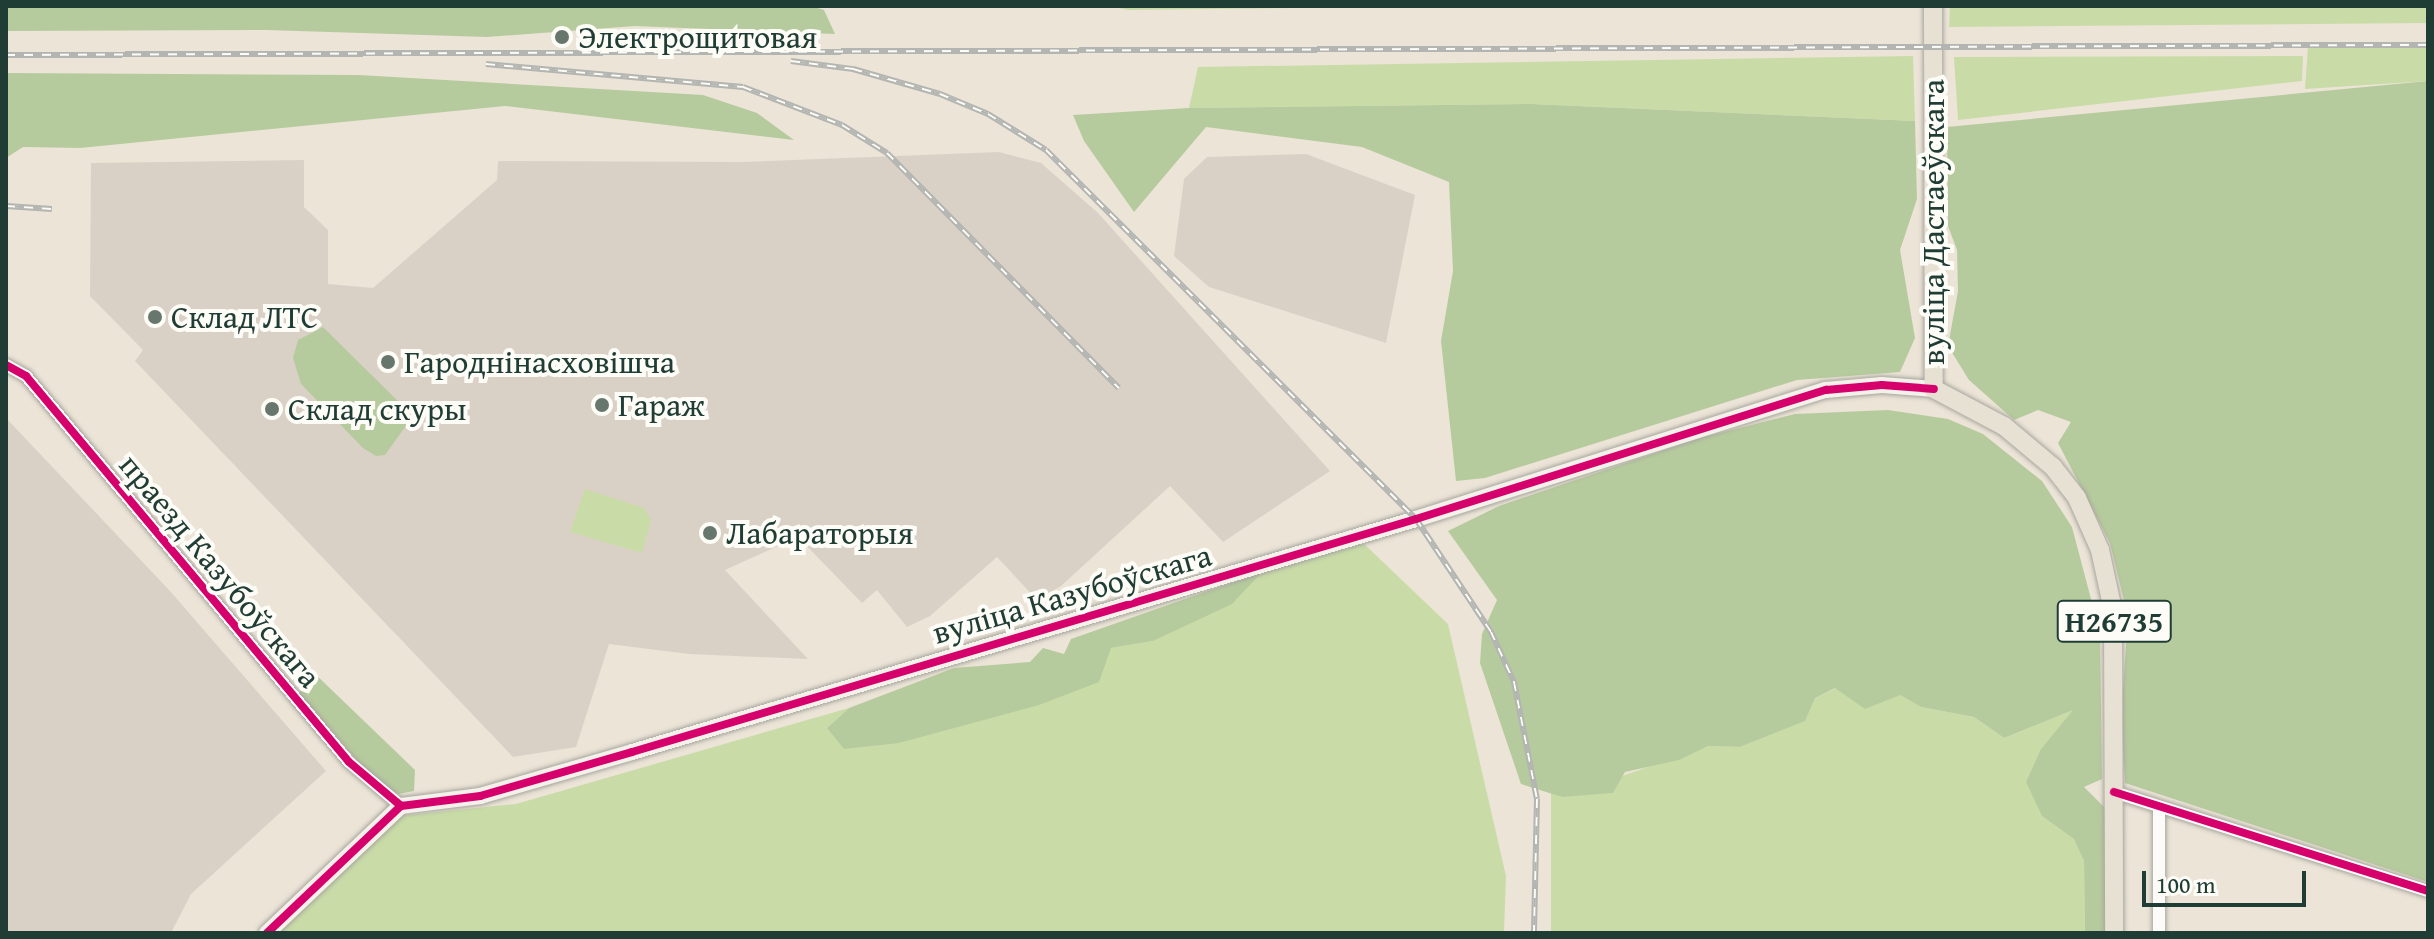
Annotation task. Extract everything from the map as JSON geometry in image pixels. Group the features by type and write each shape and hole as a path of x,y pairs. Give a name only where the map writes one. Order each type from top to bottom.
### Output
{"main road":[{"name":"вуліца Дастаеўскага","path":"1933,6 1934,389 2026,442 2065,481 2089,521 2113,610 2114,933"}],"street":[{"name":"праезд Казубоўскага","path":"6,365 26,376 349,762 401,806"},
{"name":"вуліца Казубоўскага","path":"401,806 480,796 632,752 1416,519 1826,390 1882,385 1934,389"},
{"path":"2114,792 2428,891"},
{"path":"267,933 401,806"},
{"path":"2159,807 2159,933"}],"shaded area":[{"path":"999,152 1041,163 1098,213 1330,471 1223,542 1170,486 1061,586 1037,600 997,557 930,616 907,627 877,590 862,603 798,537 725,570 808,659 689,654 609,644 576,747 513,757 135,361 143,350 90,296 91,163 304,160 304,207 328,230 328,284 373,288 497,180 498,161 743,162"},
{"path":"1306,154 1415,195 1386,343 1209,287 1174,256 1184,179 1207,157"},
{"path":"6,418 170,591 326,771 191,894 171,933 6,933"}],"green space":[{"path":"6,6 811,6 824,10 835,34 635,26 487,37 266,30 6,31"},
{"path":"1109,6 1463,6 1128,10"},
{"path":"1950,6 2428,6 2428,23 1949,27"},
{"path":"2308,47 2428,47 2428,81 2305,89"},
{"path":"1913,56 1915,121 1532,104 1189,108 1198,67"},
{"path":"2303,56 2302,81 1958,120 1954,57"},
{"path":"6,73 359,75 703,95 757,113 794,140 505,106 80,148 23,147 6,158"},
{"path":"2428,81 2428,882 2125,783 2121,717 2128,617 2110,543 2058,443 2071,422 2038,410 2014,420 1969,380 1948,346 1958,291 1957,250 1948,226 1947,127"},
{"path":"1532,104 1915,121 1917,199 1900,250 1915,338 1900,372 1797,380 1485,478 1456,481 1441,341 1453,271 1449,182 1362,147 1206,127 1134,212 1084,141 1073,115 1189,108"},
{"path":"323,327 413,416 385,455 376,456 363,448 301,384 293,358 298,340"},
{"path":"1888,410 1948,419 1983,434 2042,481 2072,527 2100,633 2102,779 2084,787 2107,810 2107,933 2085,933 2084,861 2074,839 2042,816 2026,782 2041,749 2073,710 2004,738 1974,717 1921,707 1900,695 1865,709 1835,688 1815,698 1805,721 1740,747 1708,746 1679,760 1625,772 1613,793 1562,797 1521,784 1480,663 1482,634 1497,600 1448,531 1499,506 1700,438 1795,414"},
{"path":"585,489 644,508 651,520 642,553 570,532"},
{"path":"1362,542 1448,624 1506,876 1504,933 277,933 399,816 516,804 849,708 827,728 1111,648 1153,641 1262,572"},
{"path":"1262,572 1232,604 1153,641 1111,648 1099,682 1039,705 899,743 844,749 827,728 849,708 954,668 1030,662 1043,648 1064,654 1071,639"},
{"path":"312,671 415,770 414,791 398,794 373,779 299,693"},
{"path":"1836,688 1900,695 1921,707 1974,717 2004,738 2075,709 2041,749 2042,816 2075,839 2084,861 2085,933 1551,933 1551,793 1562,797 1708,746 1740,747 1804,721 1815,698"}],"railway":[{"path":"6,55 2428,45"},
{"path":"791,61 853,69 940,94 988,114 1046,150 1416,519 1491,632 1514,682 1537,799 1534,933"},
{"path":"486,64 743,87 842,125 887,153 1119,388"},
{"path":"6,206 52,209"}],"cycle path":[{"path":"6,365 26,376 349,762 401,806"},
{"path":"267,933 401,806 480,796 632,752 1416,519 1826,390 1882,385 1934,389"},
{"path":"2114,792 2428,891"}],"place":[{"name":"Электрощитовая","path":"562,37"},
{"name":"Склад ЛТС","path":"155,317"},
{"name":"Гароднінасховішча","path":"388,362"},
{"name":"Гараж","path":"602,405"},
{"name":"Склад скуры","path":"272,409"},
{"name":"Лабараторыя","path":"710,533"}]}
